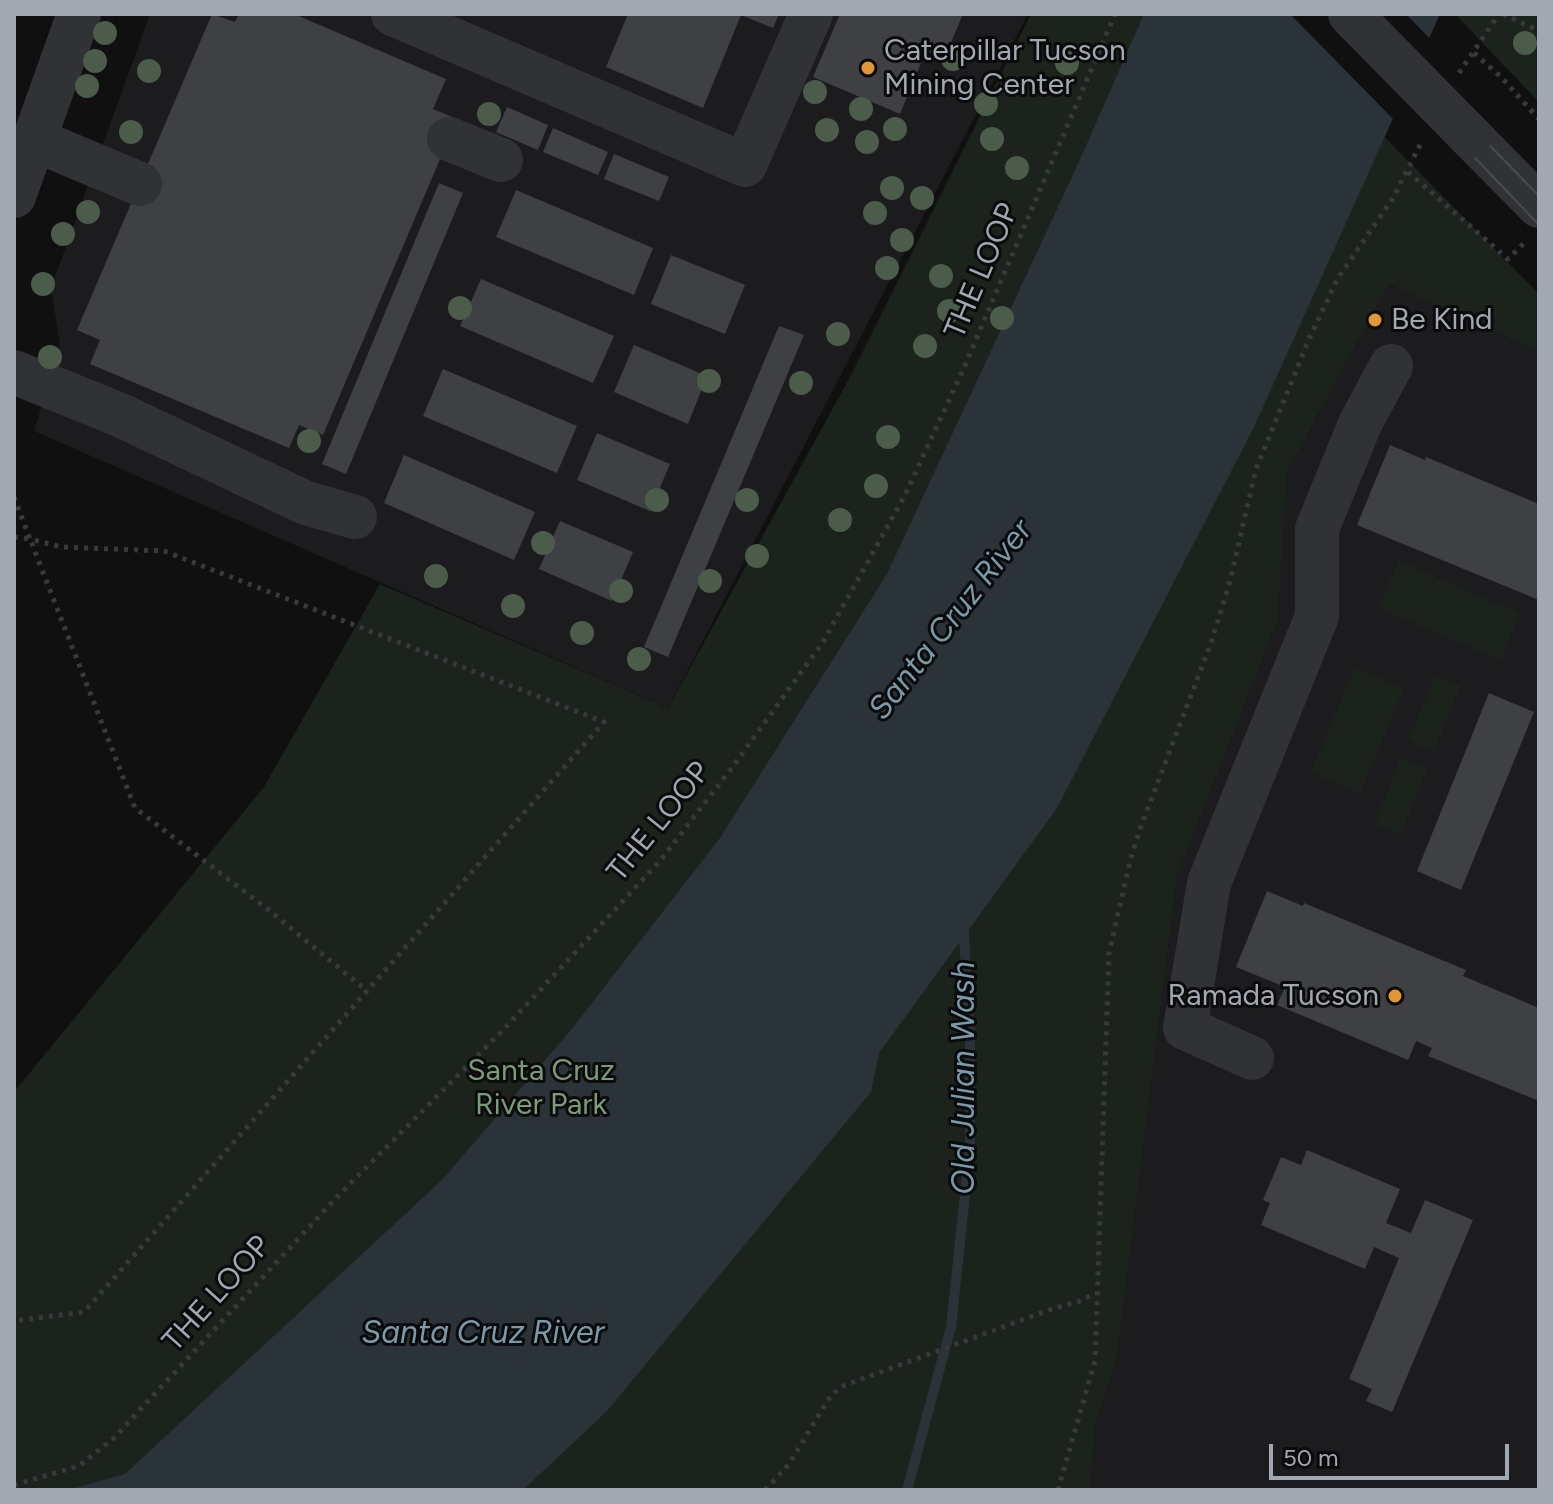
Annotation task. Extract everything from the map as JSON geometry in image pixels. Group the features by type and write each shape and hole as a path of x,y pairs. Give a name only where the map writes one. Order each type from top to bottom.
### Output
{"street":[{"path":"14,196 79,14"},
{"path":"393,14 745,165 811,14"},
{"path":"1350,14 1449,132 1532,224"},
{"path":"449,139 501,160"},
{"path":"35,140 140,184"},
{"path":"1252,1058 1185,1028 1209,883 1317,616 1317,529 1360,424 1391,366"},
{"path":"14,372 120,415 306,503 355,517"}],"path":[{"name":"THE LOOP","path":"14,1485 79,1466 114,1438 336,1198 504,1029 650,872 731,769 823,642 905,495 963,370 1115,14"},
{"path":"1457,74 1501,14 1539,31"},
{"path":"1474,53 1539,119"},
{"path":"1058,1490 1095,1361 1098,1324 1096,1293 1101,1258 1102,1124 1109,953 1130,861 1211,643 1230,581 1256,469 1309,339 1338,278 1408,172 1449,132"},
{"path":"1408,172 1508,259 1532,224"},
{"path":"14,497 135,808 270,911 367,991"},
{"path":"14,537 61,547 164,551 604,722 84,1312 14,1321"},
{"path":"765,1490 789,1464 813,1422 840,1387 1096,1293"}],"shaded area":[{"path":"150,14 1028,14 668,708 34,431 60,345 51,288"},
{"path":"1389,284 1539,352 1539,1490 1090,1490 1096,1422 1117,1359 1177,876 1278,620 1287,472"}],"green space":[{"name":"Santa Cruz River Park","path":"1031,14 1264,14 1539,294 1539,352 1389,284 1287,472 1278,620 1177,876 1117,1359 1096,1422 1090,1490 14,1490 14,1092 264,787 380,584 668,708 849,379"},
{"path":"1455,14 1539,14 1539,102"},
{"path":"1399,561 1520,613 1500,660 1379,608"},
{"path":"1355,668 1404,689 1360,793 1311,772"},
{"path":"1435,676 1460,686 1434,752 1408,741"},
{"path":"1401,758 1427,769 1401,834 1375,824"}],"water":[{"name":"Santa Cruz River","path":"1144,14 1440,14 1254,427 1057,808 879,1053 871,1092 607,1411 523,1490 68,1490 125,1474 443,1179 571,1030 720,838 887,574 1078,164"}],"pier":[{"path":"1290,14 1406,14 1432,41 1395,121"}],"building":[{"path":"212,14 235,22 239,14 294,14 446,79 433,109 457,119 323,435 299,425 289,448 90,364 100,340 77,330"},
{"path":"628,14 779,14 773,28 741,15 703,108 606,67"},
{"name":"Caterpillar Tucson Mining Center","path":"840,14 963,14 944,59 926,51 900,114 813,77"},
{"path":"507,107 548,125 538,150 496,132"},
{"path":"553,128 608,152 598,175 543,152"},
{"path":"614,154 669,177 659,201 604,179"},
{"path":"439,183 463,193 346,474 322,464"},
{"path":"516,190 653,248 634,295 496,237"},
{"path":"671,255 745,285 725,334 651,304"},
{"path":"481,279 614,336 593,383 460,326"},
{"path":"779,326 804,335 668,657 644,647"},
{"path":"634,345 707,376 688,424 614,392"},
{"path":"443,369 577,426 557,473 423,416"},
{"path":"597,433 670,464 650,511 577,480"},
{"path":"1390,445 1539,504 1539,600 1357,525"},
{"path":"404,455 535,512 514,560 384,503"},
{"path":"560,521 633,552 612,601 539,569"},
{"path":"1489,693 1534,712 1461,890 1417,871"},
{"name":"Ramada Tucson","path":"1267,891 1303,906 1304,903 1466,970 1463,976 1539,1008 1539,1101 1428,1056 1432,1048 1416,1041 1408,1060 1277,1005 1285,987 1236,967"},
{"path":"1307,1150 1400,1189 1386,1223 1411,1233 1425,1200 1473,1220 1392,1412 1366,1401 1372,1389 1349,1379 1399,1258 1374,1247 1365,1269 1261,1225 1270,1203 1263,1200 1281,1157 1301,1165"}],"waterway":[{"name":"Old Julian Wash","path":"907,1490 951,1327 970,1148 970,1031 963,923"}],"tram line":[{"path":"1338,14 1539,225"},
{"path":"1362,14 1539,196"}],"place":[{"name":"Caterpillar Tucson Mining Center","path":"868,68"},
{"name":"Be Kind","path":"1375,320"},
{"name":"Ramada Tucson","path":"1395,996"}]}
